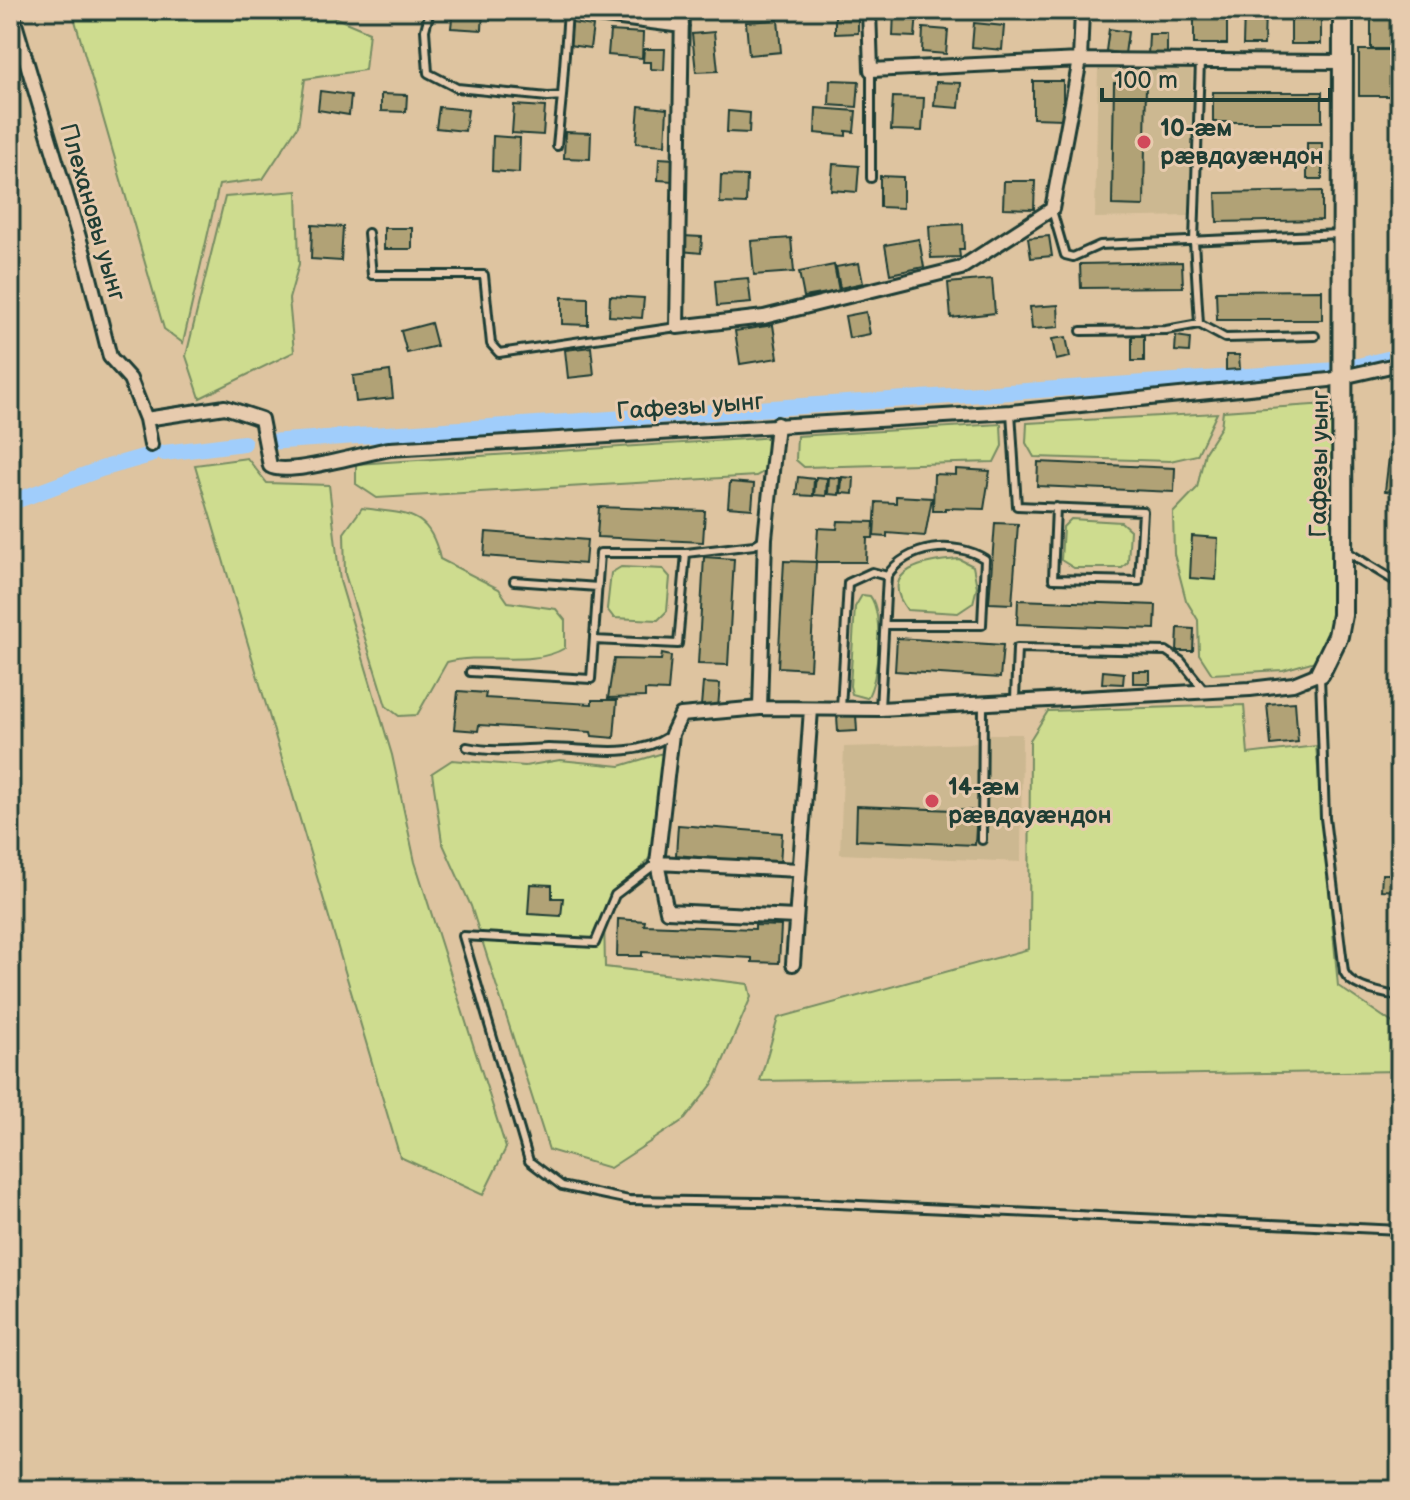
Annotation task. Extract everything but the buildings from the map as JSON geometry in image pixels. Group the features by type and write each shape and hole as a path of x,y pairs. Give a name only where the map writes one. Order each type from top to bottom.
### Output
{"street":[{"name":"Плехановы уынг","path":"11,10 84,254 110,357 130,379 146,419 151,445"},
{"path":"682,10 677,327 764,317 961,268 1052,209 1080,60 1082,10"},
{"path":"869,10 871,70 1080,60 1343,62"},
{"path":"1343,10 1344,376 1400,364"},
{"path":"564,11 682,26"},
{"name":"Гафезы уынг","path":"146,419 225,407 261,419 270,466 278,471 303,469 329,460 390,449 1011,412 1344,376 1342,615 1338,636 1320,673"},
{"path":"760,708 765,538 777,424"},
{"path":"796,917 667,911 657,863 672,734 681,715 760,708 880,709 1204,690 1293,684 1320,673"},
{"path":"793,964 811,709"},
{"path":"657,863 799,870"}],"lane":[{"path":"430,10 425,30 428,73 457,88 521,97 562,96"},
{"path":"557,146 562,96 564,11"},
{"path":"1199,324 1194,241 1200,61"},
{"path":"871,70 871,178"},
{"path":"1052,209 1065,255 1073,257 1100,245 1344,234"},
{"path":"368,233 372,275 484,275 491,344 499,353 677,327"},
{"path":"1081,331 1166,330 1199,324 1225,338 1315,336"},
{"path":"1011,412 1017,506 1056,507 1143,511 1139,581 1053,579 1056,507"},
{"path":"470,672 591,679 600,553 686,553 754,545 765,538"},
{"path":"880,709 887,576 896,563 958,546 985,559 982,625 885,625"},
{"path":"1341,548 1400,584"},
{"path":"594,640 678,644 686,553"},
{"path":"841,709 848,583 872,572 887,576"},
{"path":"514,581 598,587"},
{"path":"1015,699 1017,648 1166,651 1181,661 1204,690"},
{"path":"1320,673 1325,818 1344,972 1348,980 1362,987 1400,997"},
{"path":"982,840 983,701"},
{"path":"467,747 495,753 547,748 620,752 654,746 672,734"},
{"path":"657,863 615,895 595,943 463,936 529,1161 562,1186 629,1200 816,1203 1400,1230"}],"shaded area":[{"name":"10-æм рӕвдауӕндон","path":"1098,67 1192,68 1190,216 1095,218"},
{"name":"14-æм рӕвдауӕндон","path":"976,734 1022,734 1021,862 840,854 844,747 976,743"}],"green space":[{"path":"72,10 317,10 369,32 365,70 305,79 298,126 263,179 219,185 183,343 164,329"},
{"path":"297,191 299,264 289,299 294,352 200,398 186,356 225,197"},
{"path":"1342,403 1349,617 1319,660 1283,670 1212,674 1199,654 1198,620 1186,600 1174,554 1173,513 1197,488 1205,452 1221,427 1223,411"},
{"path":"1217,413 1197,455 1170,461 1034,457 1026,443 1027,423"},
{"path":"1001,424 1002,446 994,462 804,467 796,460 797,436"},
{"path":"776,437 774,466 756,476 377,498 356,484 356,464"},
{"path":"247,458 267,483 329,485 340,581 392,755 415,862 506,1148 483,1195 400,1157 195,465"},
{"path":"362,508 414,517 430,531 440,559 499,589 508,602 556,609 565,620 565,648 552,654 523,659 477,658 447,662 417,715 399,716 386,706 345,574 344,533"},
{"path":"1071,519 1121,522 1130,530 1128,562 1122,568 1074,568 1061,560 1063,527"},
{"path":"959,559 973,566 977,587 973,603 958,613 907,610 899,596 898,585 902,576 921,565"},
{"path":"621,567 663,569 670,577 667,611 658,620 614,618 607,609 611,573"},
{"path":"862,595 870,596 874,605 878,631 877,662 867,698 852,694 850,686 855,607"},
{"path":"1244,705 1248,754 1316,746 1338,986 1400,1028 1400,1071 760,1081 778,1018 1029,949 1030,740 1048,711"},
{"path":"663,753 670,763 662,842 604,915 605,967 748,984 751,997 714,1082 685,1119 610,1168 549,1150 471,906 442,842 432,773 452,760 525,766 560,760 620,766"}],"waterway":[{"path":"1358,366 1400,356"},
{"path":"268,442 1337,370"},
{"path":"164,453 244,443"},
{"path":"10,503 101,469 150,455"}],"place":[{"name":"10-æм рӕвдауӕндон","path":"1144,142"},
{"name":"14-æм рӕвдауӕндон","path":"932,801"}]}
